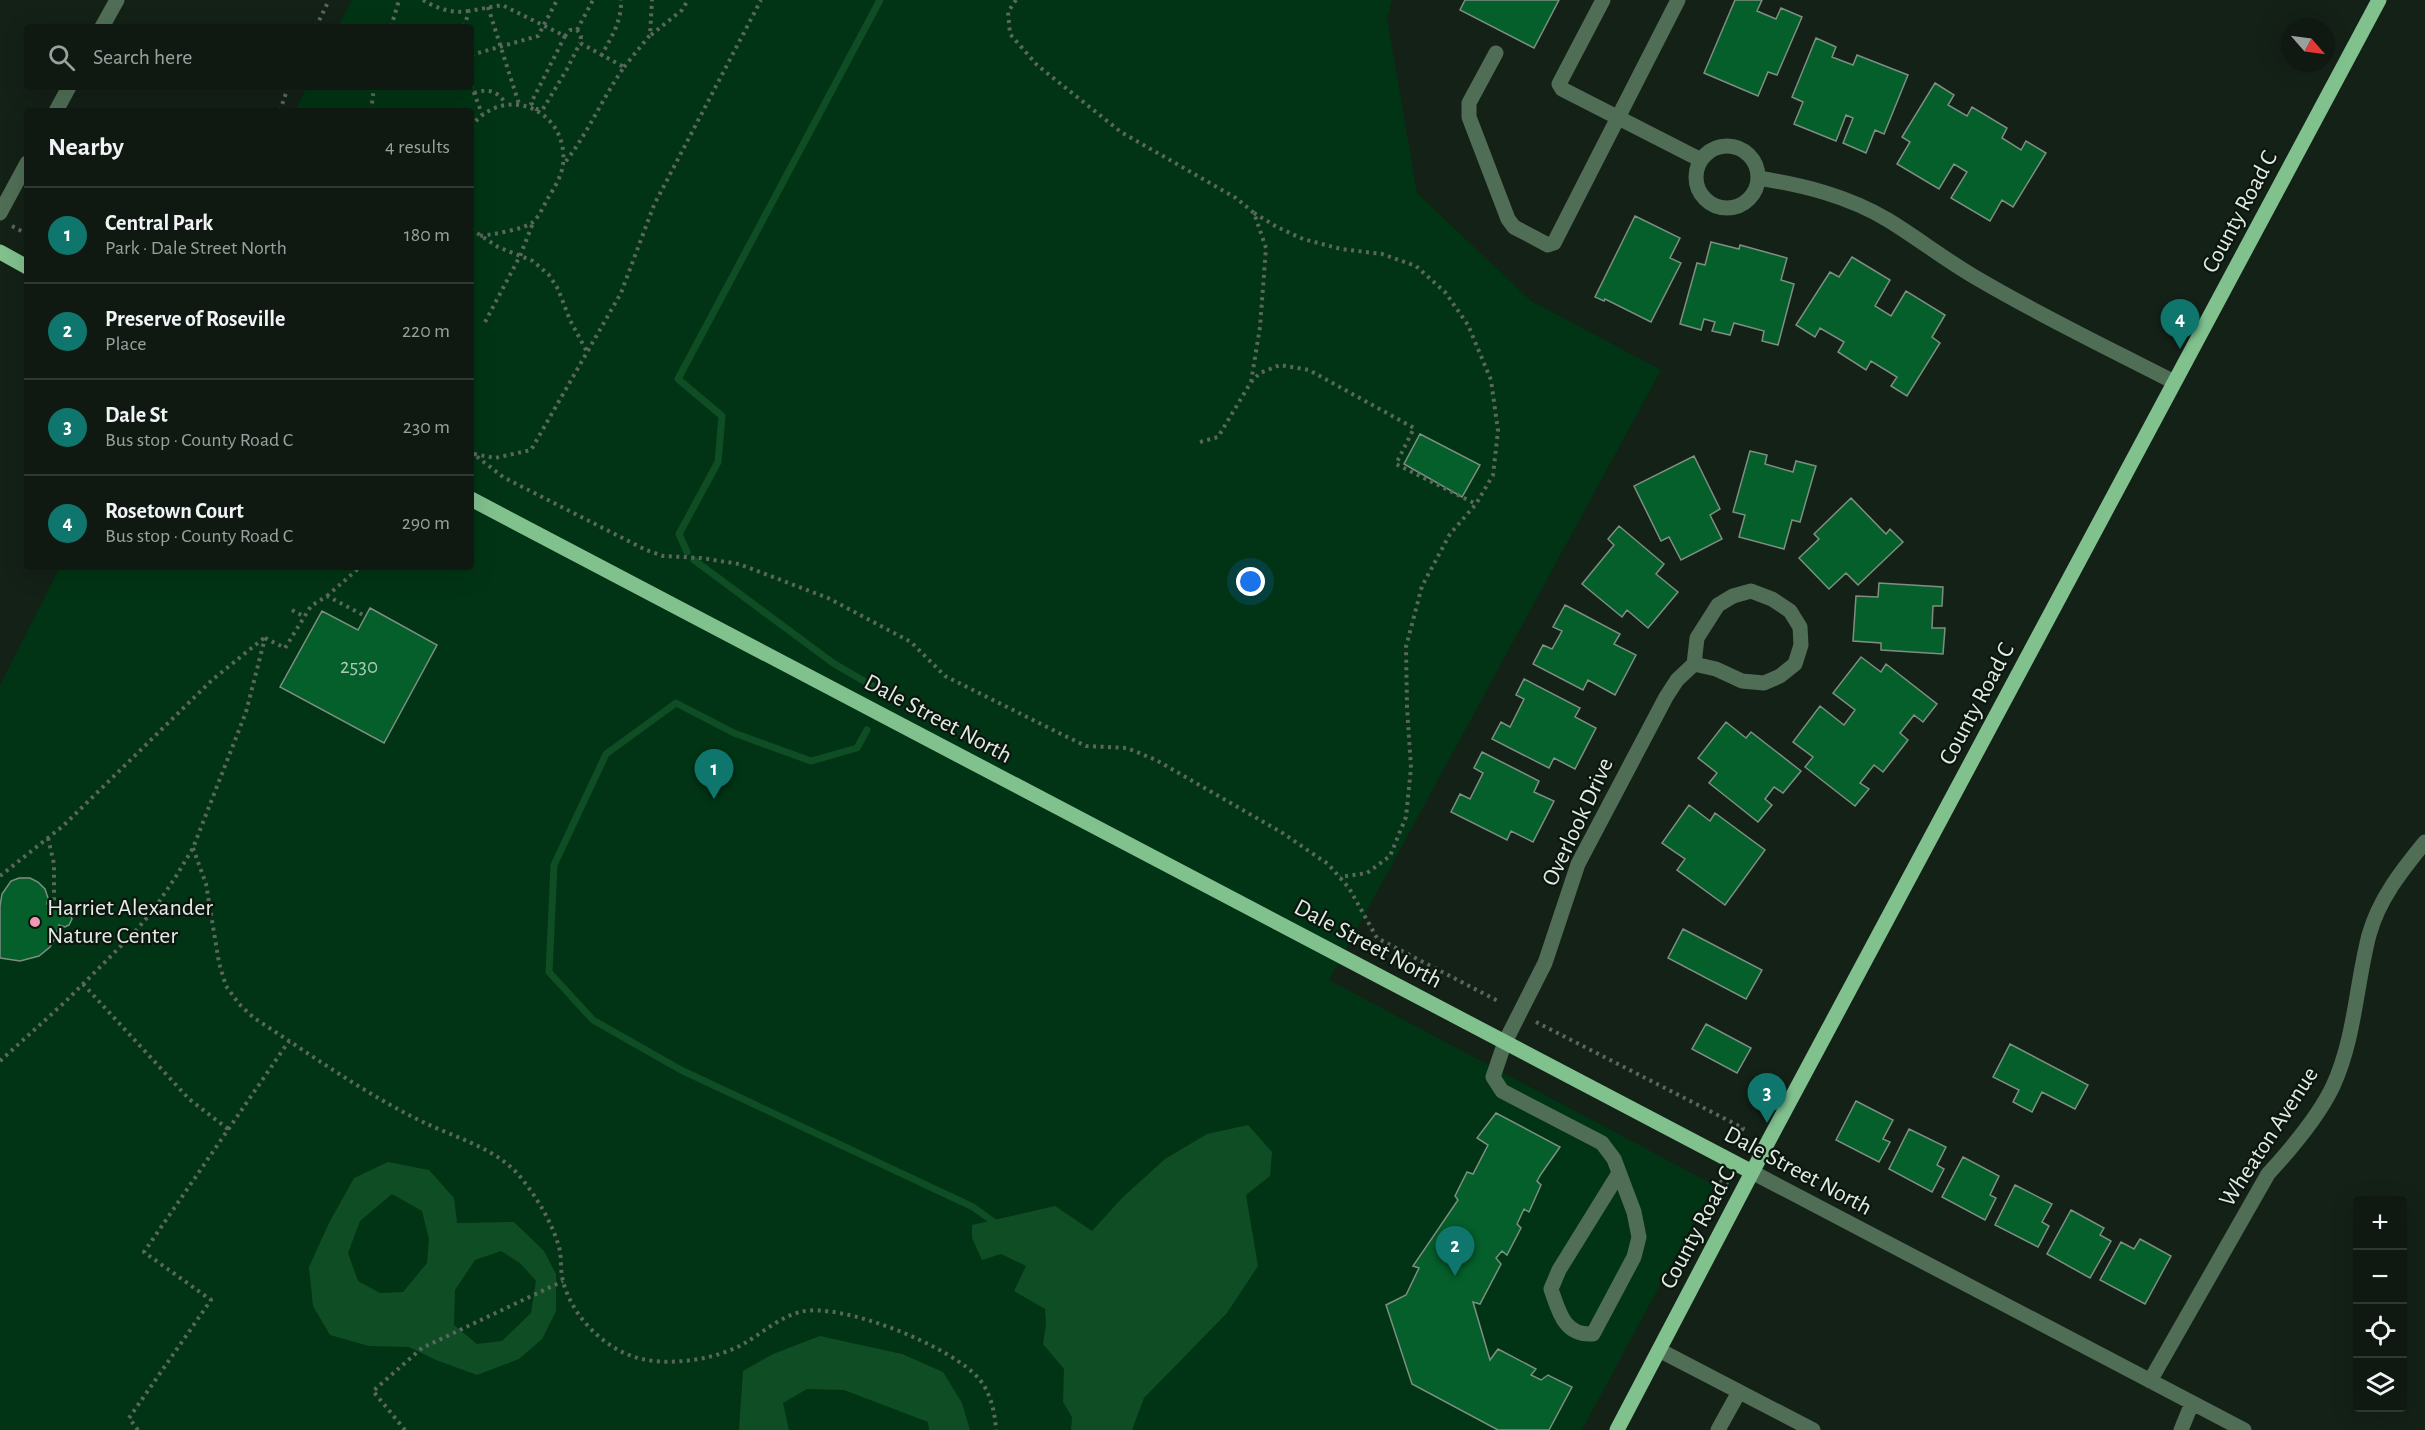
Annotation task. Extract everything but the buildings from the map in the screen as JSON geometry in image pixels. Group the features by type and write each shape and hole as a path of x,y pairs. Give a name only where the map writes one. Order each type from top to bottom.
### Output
{"main road":[{"name":"County Road C","path":"1617,1430 1752,1172 2379,0"},
{"path":"0,252 24,265"},
{"name":"Dale Street North","path":"474,501 1752,1172"}],"street":[{"path":"104,24 117,0"},
{"path":"1603,0 1559,84 1562,89 1701,160"},
{"path":"1496,52 1469,104 1469,117 1508,219 1514,227 1548,245 1554,243 1678,0"},
{"path":"58,108 67,90"},
{"path":"1729,146 1739,148 1748,154 1755,163 1758,178 1753,193 1746,202 1733,207 1721,208 1710,203 1701,194 1696,182 1696,171 1708,152 1717,147 1729,146"},
{"path":"0,213 24,169"},
{"path":"1758,178 1807,187 1862,207 1887,220 1943,259 1981,281 2174,382"},
{"path":"1751,591 1772,599 1790,611 1800,627 1801,645 1795,664 1780,676 1764,683 1742,681 1716,669 1694,664 1697,638 1718,605 1733,596 1751,591"},
{"name":"Overlook Drive","path":"1619,1173 1614,1159 1602,1143 1502,1091 1493,1077 1505,1042 1545,963 1565,898 1587,844 1666,697 1677,680 1694,664"},
{"name":"Wheaton Avenue","path":"2150,1381 2268,1174 2295,1145 2332,1086 2353,1022 2369,934 2382,900 2402,869 2425,842"},
{"name":"Dale Street North","path":"1752,1172 2244,1430"},
{"path":"1619,1173 1634,1212 1639,1237 1634,1257 1593,1334 1582,1334 1563,1323 1551,1289 1559,1270 1619,1173"},
{"path":"1659,1350 1813,1430"},
{"path":"1718,1430 1738,1392"},
{"path":"2181,1430 2192,1403"}],"path":[{"path":"317,24 328,0"},
{"path":"392,24 399,0"},
{"path":"423,0 443,9 461,12 502,5 565,36"},
{"path":"474,54 538,36 557,0"},
{"path":"577,30 593,0"},
{"path":"601,56 614,34 621,13 621,0"},
{"path":"650,35 652,0"},
{"path":"485,322 520,256 533,222 554,189 563,165 577,147 605,95 650,35 682,10 688,0"},
{"path":"474,453 495,458 531,450 621,292 654,206 761,0"},
{"path":"1016,0 1008,12 1010,34 1037,65 1121,132 1236,198 1254,213 1277,227 1303,239 1341,249 1382,254 1416,266 1445,292 1468,325 1491,380 1498,430 1493,475 1476,504 1450,534 1422,586 1406,648 1407,707 1412,768 1406,817 1390,856 1366,873 1339,877"},
{"path":"488,7 519,104"},
{"path":"465,24 469,11"},
{"path":"563,165 561,143 551,122 531,103 565,36 570,30 577,30"},
{"path":"474,124 483,114 501,105 519,104 543,110 579,43 581,36 577,30"},
{"path":"579,43 624,67"},
{"path":"281,108 287,90"},
{"path":"371,108 374,90"},
{"path":"473,90 483,114"},
{"path":"474,93 487,90 495,92 506,105"},
{"path":"1251,382 1260,327 1266,248 1254,213"},
{"path":"480,236 511,230 533,222"},
{"path":"20,231 24,233"},
{"path":"474,231 533,261 549,275 558,289 570,320 586,351"},
{"path":"1200,442 1218,437 1251,382 1260,373 1280,365 1309,370 1414,428 1396,464 1476,504"},
{"path":"474,455 503,477 646,550 663,556 701,558 739,564 828,598 911,642 945,676 1086,746 1127,748 1156,760 1281,832 1328,864 1365,913 1377,938 1498,1001"},
{"path":"265,638 285,648 311,606 327,596 357,570"},
{"path":"327,596 365,616"},
{"path":"292,610 303,616"},
{"path":"0,876 63,826 213,680 265,638"},
{"path":"0,1061 83,984 152,912 193,848 246,712 265,638"},
{"path":"48,838 54,864 54,905"},
{"path":"193,848 206,884 219,963 226,987 239,1004 254,1018 379,1098 420,1121 484,1150 508,1165 520,1176 536,1198 549,1224 559,1248 563,1281 579,1313 604,1342 623,1354 644,1360 687,1360 713,1355 742,1345 798,1312 819,1309 841,1312 920,1340 969,1368 987,1392 995,1414 996,1430"},
{"path":"83,984 189,1099 228,1129"},
{"path":"138,1430 129,1418 212,1300 144,1252 289,1041"},
{"path":"405,1430 373,1391 422,1348 563,1281"}],"shaded area":[{"path":"352,0 1392,0 1387,18 1417,193 1531,301 1661,370 1329,980 1714,1185 1582,1430 0,1430 0,685 58,570 474,570 474,108 296,108 306,90 474,90 474,24 340,24"},
{"path":"1248,1125 1272,1152 1270,1176 1246,1195 1258,1266 1227,1313 1144,1398 1132,1430 1071,1430 1072,1417 1063,1402 1064,1369 1043,1344 1046,1324 1045,1309 1014,1291 1026,1266 1001,1254 982,1260 972,1238 972,1225 1055,1206 1092,1231 1123,1197 1165,1159 1207,1134"},
{"path":"388,1162 429,1170 454,1198 457,1223 514,1222 544,1251 556,1274 556,1311 542,1339 519,1359 477,1375 409,1347 369,1346 330,1335 313,1306 309,1267 329,1223 354,1178","holes":["392,1194 422,1211 429,1239 427,1263 403,1292 380,1293 358,1281 348,1253 360,1221","501,1251 520,1263 536,1281 531,1313 502,1341 477,1344 454,1325 455,1290 475,1260"]},
{"path":"820,1336 902,1354 943,1372 962,1403 970,1430 929,1430 928,1422 844,1390 807,1389 783,1403 789,1430 739,1430 743,1371 773,1354"}],"waterway":[{"path":"687,552 679,534 718,462 722,416 678,379 880,0"},
{"path":"694,560 833,663 886,694"},
{"path":"867,730 857,748 811,761 734,733 676,703 606,754 554,865 549,972 593,1020 681,1070 973,1207 998,1225"}],"place":[{"name":"Rosetown Court","path":"2180,349"},
{"name":"Central Park","path":"714,799"},
{"name":"Harriet Alexander Nature Center","path":"35,922"},
{"name":"Dale St","path":"1767,1123"},
{"name":"Preserve of Roseville","path":"1455,1276"}]}
